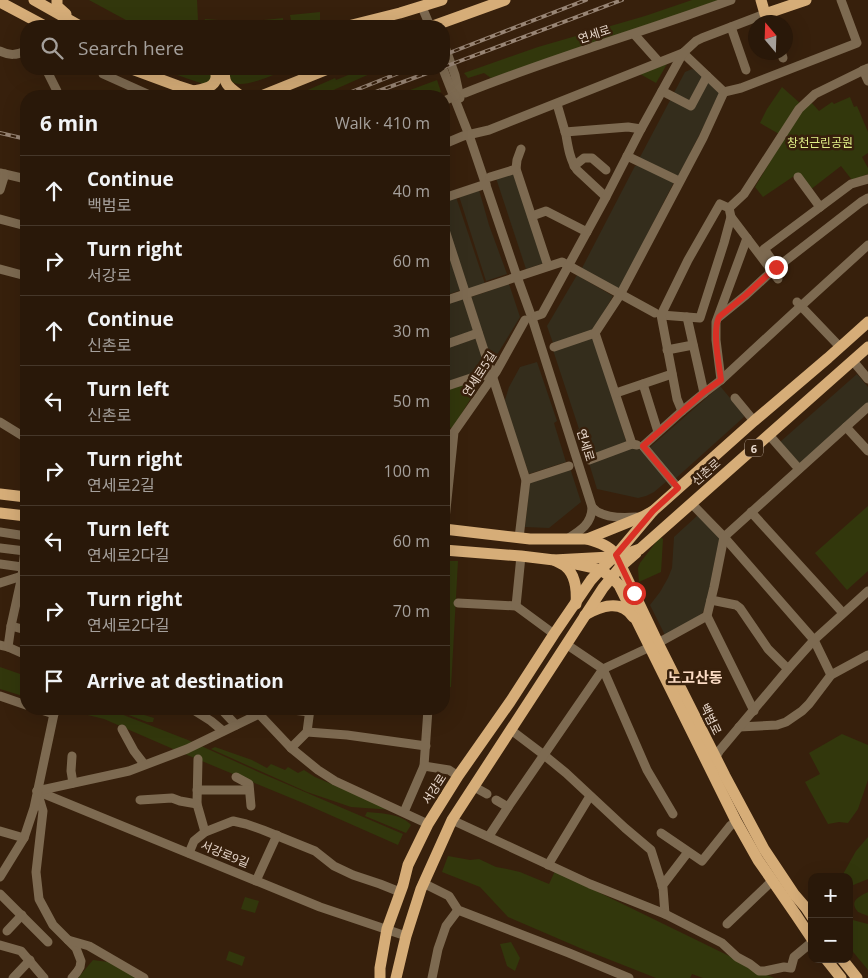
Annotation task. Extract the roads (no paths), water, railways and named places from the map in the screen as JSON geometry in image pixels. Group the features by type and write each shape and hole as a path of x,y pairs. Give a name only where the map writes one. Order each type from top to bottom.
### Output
{"main road":[{"path":"34,0 69,20"},
{"path":"57,0 58,8 73,20"},
{"path":"371,20 442,0"},
{"path":"449,20 505,0"},
{"path":"761,0 766,15"},
{"path":"774,15 806,0"},
{"path":"0,2 32,20"},
{"path":"149,75 190,90"},
{"path":"198,90 207,88 213,84 216,75"},
{"path":"224,75 226,83 234,90"},
{"path":"276,90 313,75"},
{"name":"신촌로","path":"450,530 519,538 587,539 648,514 868,322"},
{"name":"신촌로","path":"640,549 868,347"},
{"path":"0,494 20,496"},
{"path":"0,513 20,515"},
{"name":"서강로","path":"619,561 648,514"},
{"path":"587,539 610,549 619,561"},
{"name":"서강로","path":"380,978 387,930 408,866 428,824 458,776 592,580 600,570 640,549"},
{"path":"450,550 554,560 600,570 612,576"},
{"path":"554,560 606,558 619,561"},
{"path":"554,560 565,566 572,576 576,591 576,604"},
{"path":"399,975 406,936 424,883 452,820 612,576 619,561"},
{"name":"백범로","path":"619,561 654,645 713,763 764,848 794,894 808,911"},
{"name":"백범로","path":"612,576 619,585 642,630 654,645"},
{"path":"584,616 607,606 620,606 630,612 642,630"},
{"path":"510,702 509,710 511,714 518,714 523,710"},
{"path":"475,752 483,747 488,747 491,753 489,762"},
{"name":"백범로","path":"713,763 736,821 758,860 808,934"},
{"path":"829,963 841,978"},
{"path":"845,963 857,978"}],"street":[{"name":"연세로","path":"465,93 560,58 731,0"},
{"path":"724,92 748,86 858,43 841,0"},
{"path":"422,7 429,20"},
{"path":"536,316 542,314 683,53 702,38 748,23"},
{"path":"731,27 746,70"},
{"path":"634,34 659,62"},
{"path":"0,50 8,55 20,53"},
{"path":"683,53 724,92"},
{"path":"450,142 489,130 683,53"},
{"name":"연세로","path":"450,61 469,123 470,135"},
{"path":"682,411 658,314 688,260 727,210 744,194 799,109 815,94 865,69 868,81"},
{"path":"49,75 56,90"},
{"path":"105,75 139,90"},
{"name":"연세로","path":"444,75 448,90"},
{"path":"662,91 691,106 707,76"},
{"path":"554,346 595,333 620,295 724,92"},
{"name":"연세로","path":"450,99 492,179 517,276 542,347 592,507"},
{"path":"556,104 574,166 606,197"},
{"path":"565,132 628,127 641,129"},
{"path":"521,149 516,169 548,266"},
{"path":"627,156 679,181"},
{"path":"574,166 584,158 592,158 606,170"},
{"path":"450,196 516,169"},
{"path":"0,190 2,173 20,178"},
{"path":"798,178 820,207"},
{"path":"778,279 764,249 851,184 868,179"},
{"path":"719,317 774,269 868,198"},
{"path":"727,210 747,238 774,269"},
{"path":"450,299 562,262 658,314 700,318 724,243 727,210"},
{"path":"532,216 546,211 587,232"},
{"path":"0,219 20,224"},
{"path":"721,380 716,340 716,322 747,238"},
{"path":"589,460 632,444 643,446 704,392 721,380 799,304 868,245"},
{"path":"450,255 466,294 526,480 519,538"},
{"path":"0,269 20,274"},
{"path":"799,304 840,347"},
{"path":"687,317 704,392"},
{"name":"연세로5길","path":"450,456 454,432 492,377 525,320"},
{"path":"450,343 478,333"},
{"path":"595,333 632,444"},
{"path":"667,350 693,345"},
{"path":"853,361 868,379"},
{"path":"616,393 672,374"},
{"path":"450,385 480,375 492,377"},
{"path":"643,384 658,432"},
{"path":"735,398 754,421"},
{"path":"754,710 707,616 724,537 868,407"},
{"path":"0,422 20,434"},
{"path":"846,427 868,451"},
{"path":"769,435 799,469"},
{"name":"신촌로","path":"643,446 678,488"},
{"name":"연세로","path":"526,480 569,466"},
{"path":"691,503 724,537 814,640 832,675"},
{"path":"567,539 584,527 590,517 592,507 598,512 609,515 627,517 648,514"},
{"path":"751,512 843,613"},
{"path":"0,532 20,535"},
{"path":"0,548 20,550"},
{"path":"516,606 521,556"},
{"path":"0,564 20,572"},
{"path":"0,583 20,574"},
{"path":"20,586 11,626 4,646 20,653"},
{"path":"713,763 720,750 814,640 868,591"},
{"path":"711,600 736,605 740,608 768,649 788,669"},
{"path":"458,603 516,606 554,634"},
{"path":"490,836 603,668 654,645 707,616"},
{"path":"11,626 20,628"},
{"path":"566,644 603,668 647,770 674,814"},
{"path":"739,727 777,725 786,722 809,704 832,675 868,655"},
{"path":"0,696 20,703"},
{"path":"0,877 24,838 34,808 53,715"},
{"path":"202,715 224,731"},
{"path":"227,715 236,725"},
{"path":"37,791 129,771 187,749 236,725 251,715"},
{"path":"261,715 291,748 318,770 335,781 428,824"},
{"path":"291,748 307,732 309,715"},
{"path":"404,812 424,766 428,715"},
{"path":"122,729 134,751 144,764"},
{"path":"511,730 544,755 651,850 662,886 664,914"},
{"path":"307,732 347,735 426,746"},
{"path":"72,756 71,771 73,783"},
{"path":"198,759 197,804 205,832"},
{"path":"424,766 449,770 458,776"},
{"path":"236,777 249,784 251,806"},
{"path":"478,789 487,794"},
{"path":"197,790 250,790"},
{"path":"37,791 43,811 36,872 39,898 54,925 76,948 80,961 78,972 72,978"},
{"name":"서강로9길","path":"37,791 320,907 406,936"},
{"path":"548,865 590,796"},
{"path":"140,800 172,798 180,802 197,804"},
{"path":"496,800 508,807"},
{"path":"452,820 620,897 664,914 722,943 737,957 750,964 757,974 784,967 791,968"},
{"path":"661,834 702,861 736,821"},
{"path":"189,853 194,841 205,832 232,822 246,824 315,851 334,866 353,875 400,892"},
{"path":"0,832 24,838"},
{"path":"256,880 277,835"},
{"path":"662,886 688,852"},
{"path":"727,924 772,880"},
{"path":"424,883 449,896 458,910 569,952 629,978"},
{"path":"0,894 48,942"},
{"path":"432,978 438,949 446,926 458,910"},
{"path":"7,931 22,915"},
{"path":"68,940 89,946 144,978"},
{"path":"787,978 794,957 808,945"},
{"path":"0,946 21,951 44,978"},
{"path":"13,978 30,960"}],"railway":[{"path":"450,53 586,0"},
{"path":"450,65 622,0"},
{"path":"356,90 394,75"},
{"path":"381,90 422,75"},
{"path":"0,133 20,138"}],"district":[{"name":"노고산동","path":"695,677"}],"park label":[{"name":"창천근린공원","path":"820,142"}]}
